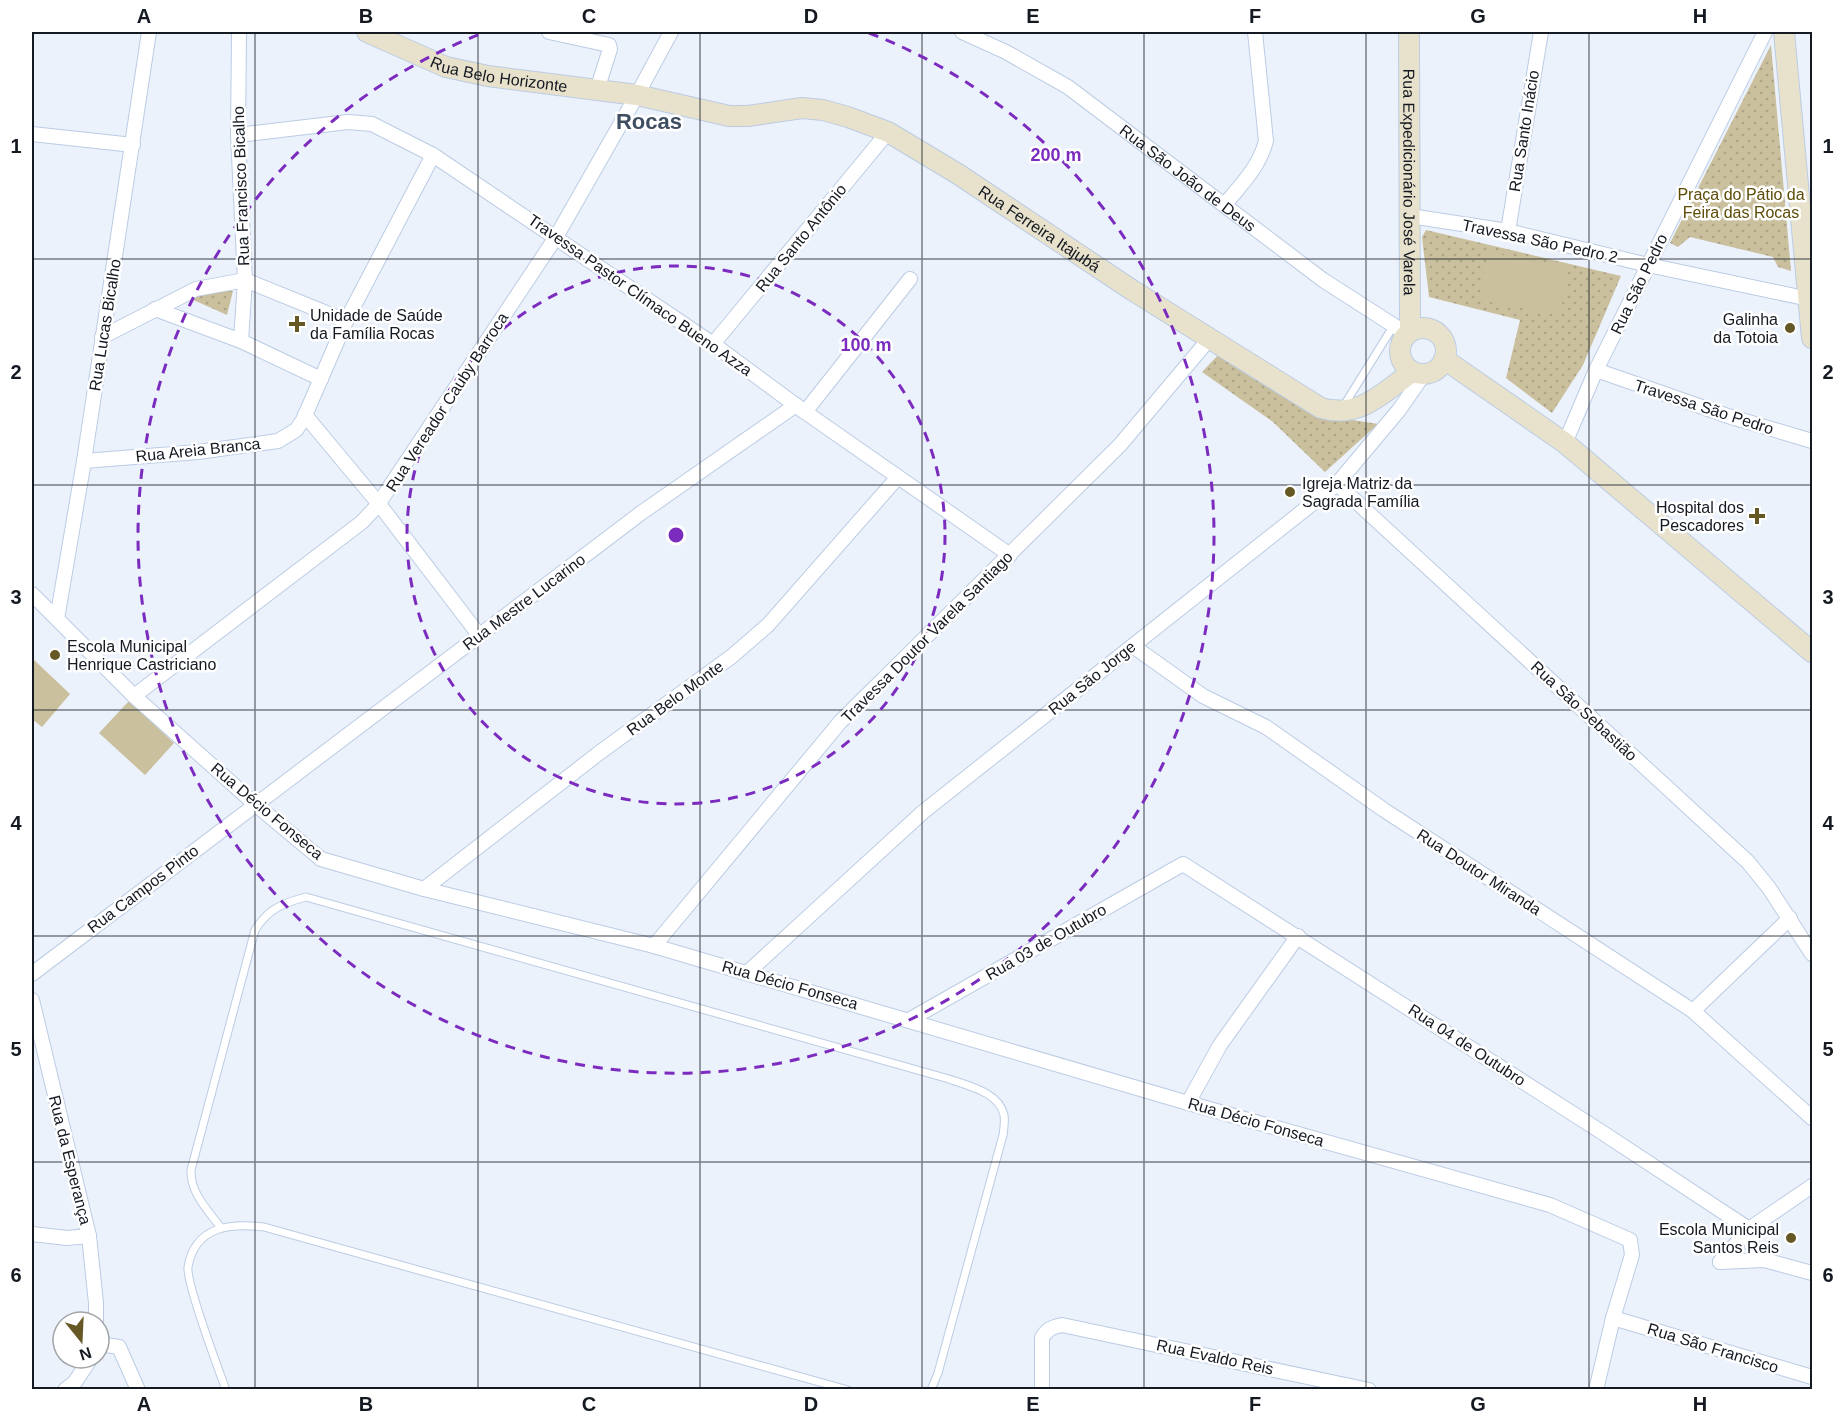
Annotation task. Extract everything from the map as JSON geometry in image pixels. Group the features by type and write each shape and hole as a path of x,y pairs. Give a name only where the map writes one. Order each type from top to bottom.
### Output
{"street":[{"name":"Rua Lucas Bicalho","path":"57,619 84,461 149,32"},
{"name":"Rua Francisco Bicalho","path":"239,32 238,135 245,280 241,341"},
{"name":"Rua Belo Horizonte","path":"367,32 446,67 488,76 638,95"},
{"path":"549,32 609,45 609,52 597,90"},
{"name":"Rua Vereador Cauby Barroca","path":"134,696 362,522 379,504 556,237 638,95 671,32"},
{"name":"Rua São João de Deus","path":"962,32 1006,52 1068,87 1323,280 1404,330"},
{"path":"1225,204 1255,169 1263,154 1266,141 1255,32"},
{"name":"Rua Expedicionário José Varela","path":"1404,330 1410,216 1409,32"},
{"name":"Rua Santo Inácio","path":"1508,231 1541,32"},
{"name":"Rua São Pedro","path":"1565,442 1596,370 1765,32"},
{"path":"1784,32 1812,338"},
{"name":"Rua Ferreira Itajubá","path":"638,95 729,116 748,116 802,108 823,110 888,132 958,174 1132,290 1321,408 1340,412"},
{"name":"Travessa Pastor Clímaco Bueno Azza","path":"238,135 348,122 372,124 433,155 713,344 1010,555"},
{"name":"Rua Santo Antônio","path":"713,344 888,132"},
{"path":"32,134 133,145"},
{"path":"433,155 346,321 304,418 379,504 480,635"},
{"name":"Travessa São Pedro 2","path":"1410,216 1508,231 1648,265 1809,299"},
{"name":"Rua Mestre Lucarino","path":"255,804 641,513 800,408 909,279"},
{"path":"102,337 196,290 245,280 346,321"},
{"path":"155,309 241,341 321,379"},
{"path":"1340,412 1358,408 1418,373 1436,369 1444,359 1446,348 1442,337 1432,329 1404,330 1399,352 1403,363 1418,373"},
{"name":"Travessa Doutor Varela Santiago","path":"654,946 841,721 1120,445 1210,338"},
{"path":"1444,359 1565,442 1812,652"},
{"name":"Travessa São Pedro","path":"1596,370 1709,410 1812,441"},
{"name":"Rua São Jorge","path":"747,973 924,812 1337,484 1392,419 1418,373"},
{"name":"Rua Areia Branca","path":"84,461 198,453 278,441 296,430 304,418"},
{"name":"Rua Belo Monte","path":"424,889 599,753 731,657 768,625 898,477"},
{"name":"Rua São Sebastião","path":"1337,484 1748,862 1790,918 1812,954"},
{"name":"Rua Décio Fonseca","path":"32,594 134,696 255,804 321,858 424,889 654,946 1188,1103 1550,1205 1630,1240 1632,1255 1613,1318"},
{"name":"Rua Doutor Miranda","path":"1132,646 1203,696 1266,726 1384,810 1693,1011 1812,1118"},
{"name":"Rua Campos Pinto","path":"32,974 255,804"},
{"name":"Rua 04 de Outubro","path":"1184,864 1749,1229"},
{"name":"Rua 03 de Outubro","path":"909,1020 1184,864"},
{"path":"1693,1011 1790,918"},
{"path":"1188,1103 1220,1045 1298,936"},
{"name":"Rua da Esperança","path":"32,1000 89,1236 96,1310"},
{"path":"1812,1186 1749,1229 1720,1262 1764,1260 1812,1273"},
{"path":"1749,1229 1752,1246 1764,1260"},
{"path":"32,1234 67,1238 89,1236"},
{"path":"1596,1389 1613,1318"},
{"name":"Rua São Francisco","path":"1613,1318 1812,1377"},
{"name":"Rua Evaldo Reis","path":"1042,1389 1042,1338 1051,1328 1062,1325 1369,1389"},
{"path":"111,1346 119,1347 138,1389"},
{"path":"65,1389 75,1382 83,1370"}],"lane":[{"path":"1340,412 1404,330"},
{"path":"221,1228 194,1191 190,1182 191,1170 255,930 262,917 286,903 306,897 949,1079 982,1092 999,1102 1005,1116 1004,1135 939,1374 931,1389"},
{"path":"226,1389 192,1289 188,1268 203,1237 221,1228 240,1224 264,1227 848,1389"}],"green space":[{"name":"Praça do Pátio da Feira das Rocas","path":"1771,45 1791,271 1778,267 1773,257 1690,237 1678,247 1670,243"},
{"path":"1426,230 1621,276 1583,365 1552,413 1506,378 1520,320 1429,297 1422,237"},
{"path":"1488,252 1569,267 1560,315 1479,300"},
{"path":"197,291 233,291 227,315 189,298"},
{"path":"1220,353 1309,413 1378,424 1325,472 1273,422 1202,372"},
{"path":"32,658 70,694 42,727 32,719"},
{"path":"129,701 174,743 145,775 99,733"}],"place":[{"name":"Unidade de Saúde da Família Rocas","path":"297,324"},
{"name":"Galinha da Totoia","path":"1790,328"},
{"name":"Igreja Matriz da Sagrada Família","path":"1290,492"},
{"name":"Hospital dos Pescadores","path":"1757,516"},
{"name":"Escola Municipal Henrique Castriciano","path":"55,655"},
{"name":"Escola Municipal Santos Reis","path":"1791,1238"}],"district":[{"name":"Rocas","path":"649,121"}]}
